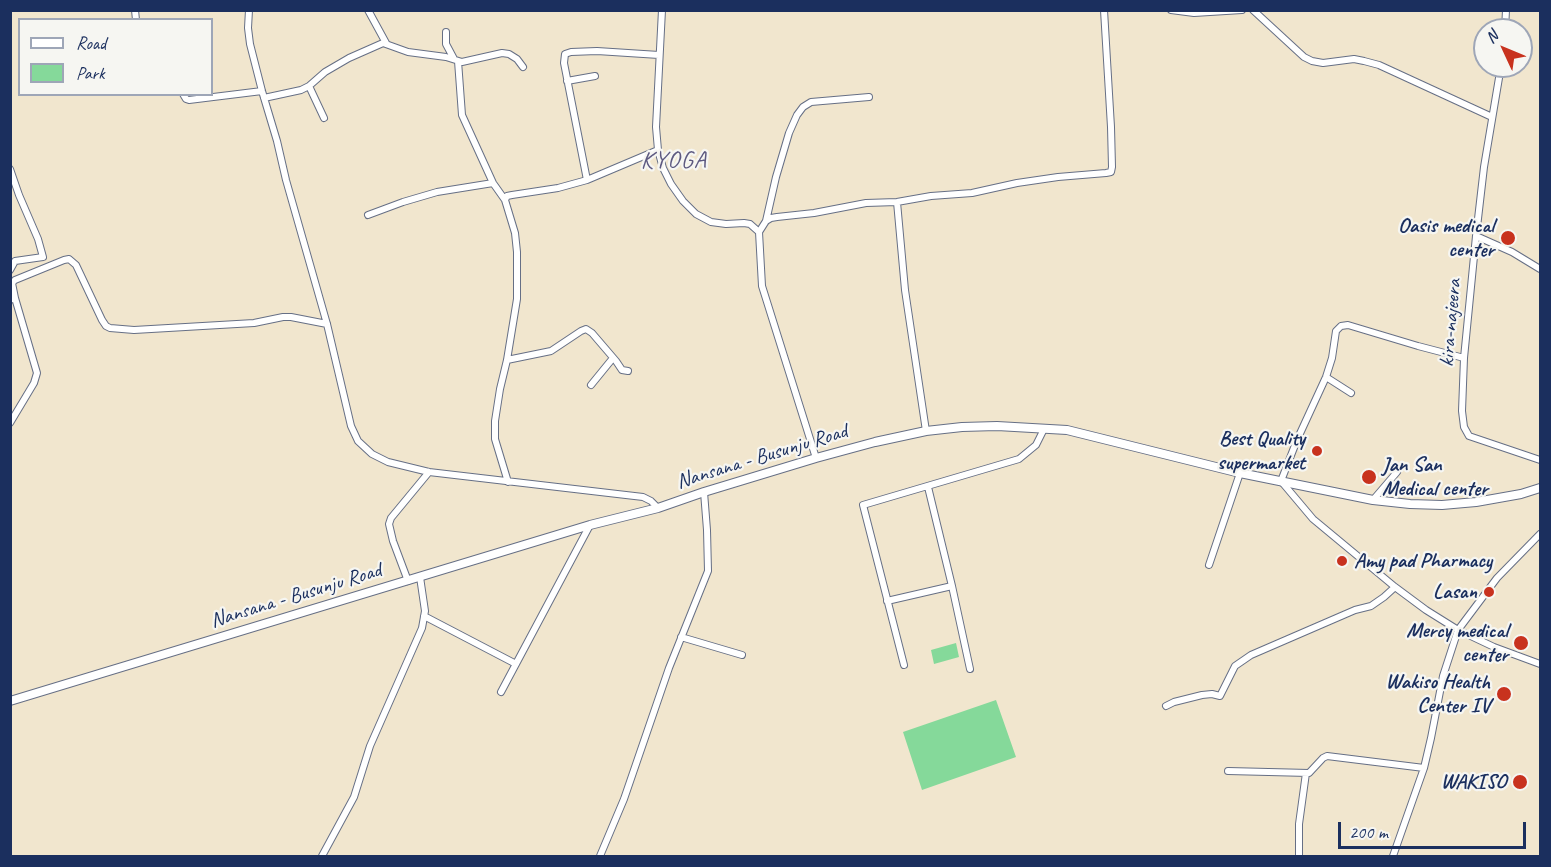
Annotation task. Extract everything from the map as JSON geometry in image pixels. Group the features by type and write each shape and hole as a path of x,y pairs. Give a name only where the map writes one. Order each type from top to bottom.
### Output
{"main road":[{"name":"Nansana - Busunju Road","path":"10,701 590,525 658,508 816,458 926,431 997,426 1067,430 1240,473 1373,500 1442,505 1487,500 1540,488"}],"street":[{"path":"249,10 250,44 327,324 351,426 358,441 372,454 388,462 429,472 642,497 651,501 658,508"},
{"path":"368,10 386,43"},
{"path":"662,10 656,127 658,150 663,168 683,201 696,214 711,222 750,224 759,232"},
{"path":"766,221 771,218 866,203 897,202 931,196 972,193 1017,183 1111,172 1111,127 1104,10"},
{"path":"1171,10 1194,13 1242,10"},
{"path":"1253,10 1304,57 1312,61 1323,63 1354,59 1371,63 1492,117"},
{"path":"446,32 446,44 456,60 462,115 493,183 505,200 515,233 517,299 495,421 495,439 508,482"},
{"path":"184,96 189,100 301,90 325,72 381,43 408,52 467,62 502,53 509,54 523,67"},
{"path":"587,180 567,81 565,54 597,51 659,55"},
{"path":"567,81 595,76"},
{"name":"kira-najeera","path":"1499,78 1476,236 1464,357 1462,411 1464,427 1469,436 1540,460"},
{"path":"309,86 324,118"},
{"path":"816,458 762,286 759,232 766,221 789,133 803,107 811,102 869,97"},
{"path":"505,200 507,196 558,188 587,180 658,150"},
{"path":"10,169 43,257 15,261 10,271 13,299 37,373 34,383 10,423"},
{"path":"368,215 437,192 493,183"},
{"path":"897,202 905,290 926,431"},
{"path":"1476,236 1512,252 1540,269"},
{"path":"12,282 69,259 76,265 102,320 110,328 134,330 254,323 284,317 327,324"},
{"path":"1464,357 1348,325 1341,326 1336,331 1332,358 1326,377 1281,482 1313,519 1426,610 1458,630 1494,647 1540,664"},
{"path":"507,360 551,351 586,329 592,333 622,370 628,371"},
{"path":"591,385 613,358"},
{"path":"1326,377 1351,393"},
{"path":"904,665 863,506 1019,459 1035,445 1044,429"},
{"path":"408,581 389,524 391,518 429,472"},
{"path":"1373,500 1397,472"},
{"path":"1209,565 1240,473"},
{"path":"928,487 970,669"},
{"path":"600,856 624,799 669,668 708,571 704,492"},
{"path":"501,692 590,525"},
{"path":"1393,856 1424,768 1443,676 1458,630 1497,578 1540,534"},
{"path":"322,856 354,797 370,746 422,628 425,611 420,577"},
{"path":"887,602 952,586"},
{"path":"1166,706 1202,695 1220,696 1235,666 1251,655 1355,610 1371,606 1395,587"},
{"path":"424,616 516,664"},
{"path":"681,637 742,655"},
{"path":"1228,771 1306,773 1311,772 1327,756 1424,768"},
{"path":"1299,856 1299,824 1306,773"}],"green space":[{"path":"956,643 959,657 934,664 931,650"},
{"path":"996,700 1016,757 922,790 903,732"}],"place":[{"name":"Oasis medical center","path":"1508,238"},
{"name":"Best Quality supermarket","path":"1317,451"},
{"name":"Jan San Medical center","path":"1369,477"},
{"name":"Amy pad Pharmacy","path":"1342,561"},
{"name":"Lasan","path":"1489,592"},
{"name":"Mercy medical center","path":"1521,643"},
{"name":"Wakiso Health Center IV","path":"1504,694"},
{"name":"WAKISO","path":"1520,782"}],"district":[{"name":"KYOGA","path":"674,161"}]}
